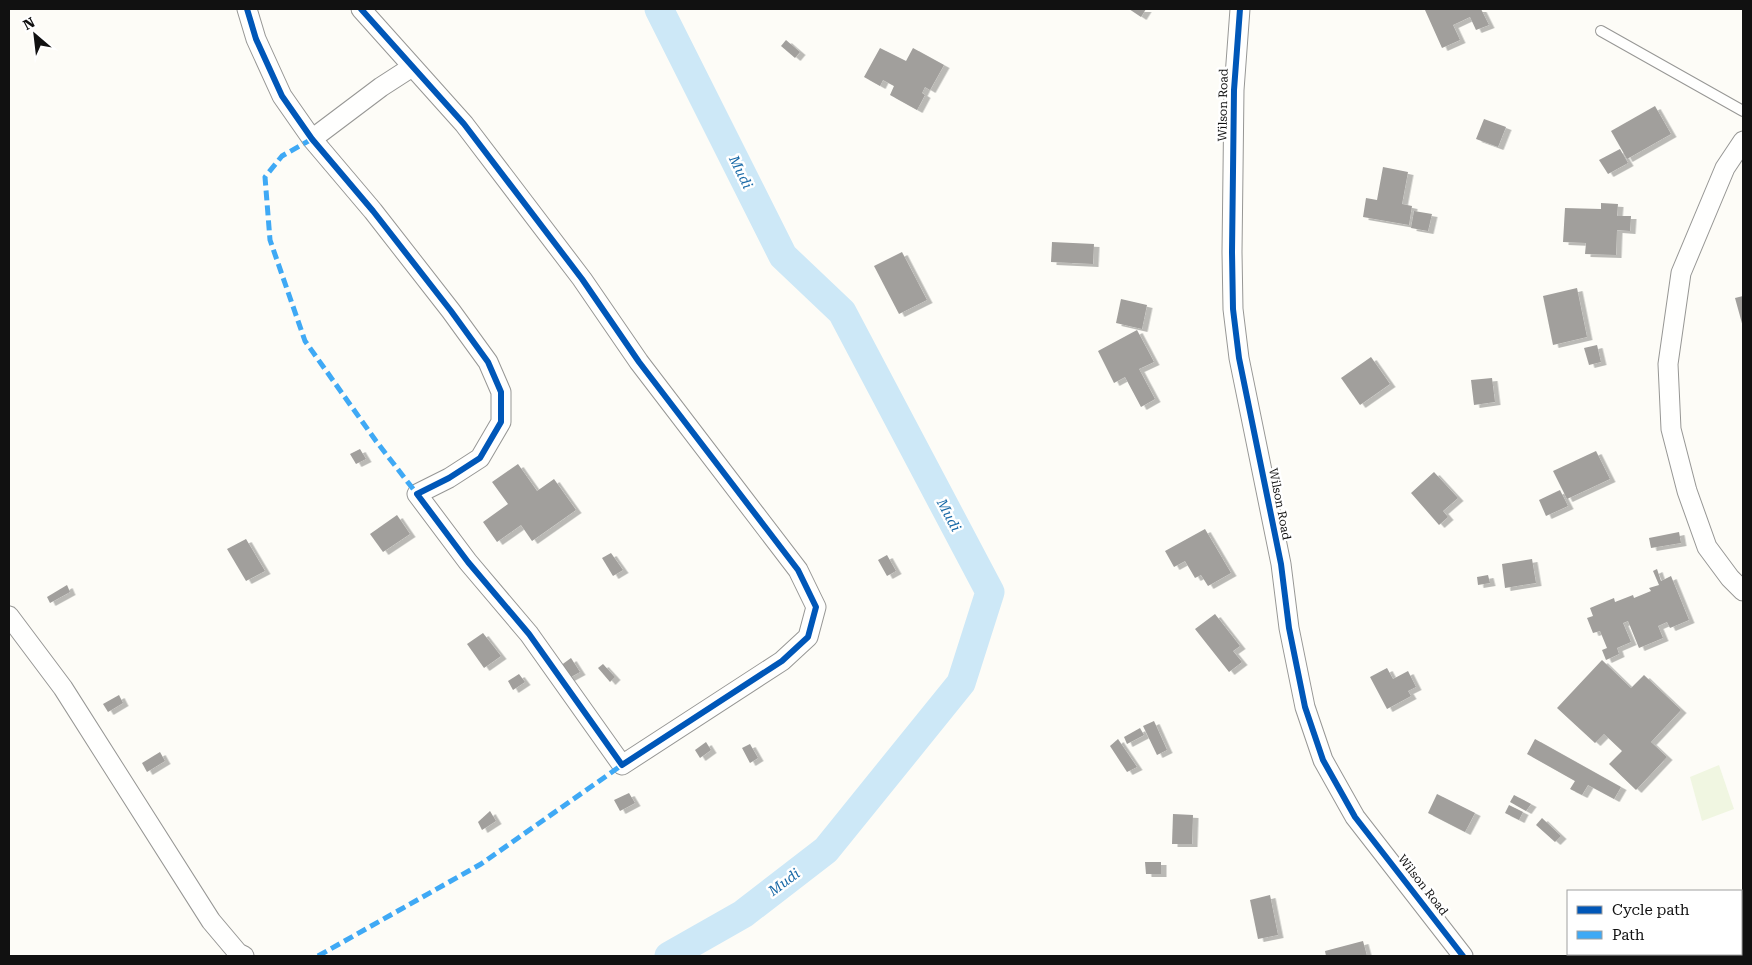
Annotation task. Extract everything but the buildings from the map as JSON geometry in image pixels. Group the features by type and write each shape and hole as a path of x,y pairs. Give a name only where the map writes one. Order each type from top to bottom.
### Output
{"street":[{"path":"247,9 256,39 282,96 312,139 373,211 451,311 488,362 500,392 501,422 480,458 449,478 416,494 468,562 528,634 622,765 782,661 808,637 816,607 798,570 639,362 582,279 464,124 361,9"},
{"name":"Wilson Road","path":"1240,9 1234,90 1233,309 1239,358 1281,564 1288,628 1305,707 1323,760 1355,817 1463,956"},
{"path":"312,139 381,87 412,67"},
{"path":"1743,141 1724,168 1681,273 1668,364 1672,429 1687,491 1707,548 1730,578 1743,591"},
{"path":"9,616 63,688 212,921 238,953 244,956"}],"lane":[{"path":"1601,31 1743,111"}],"green space":[{"path":"1719,765 1734,809 1702,821 1690,777"}],"waterway":[{"name":"Mudi","path":"659,9 783,256 842,312 990,592 961,683 826,850 743,914 669,956"}],"marked path":[{"path":"312,139 282,156 265,177 270,240 305,341 376,441 417,494"},
{"path":"318,956 481,864 622,765"}],"cycle path":[{"path":"247,9 256,39 282,96 312,139 373,211 451,311 488,362 501,392 501,422 480,458 449,478 417,494 468,562 529,634 622,765 782,661 808,637 816,607 798,570 639,362 582,279 464,124 361,9"},
{"path":"1240,9 1234,90 1233,309 1239,358 1281,564 1289,628 1305,707 1323,760 1355,817 1463,956"}]}
